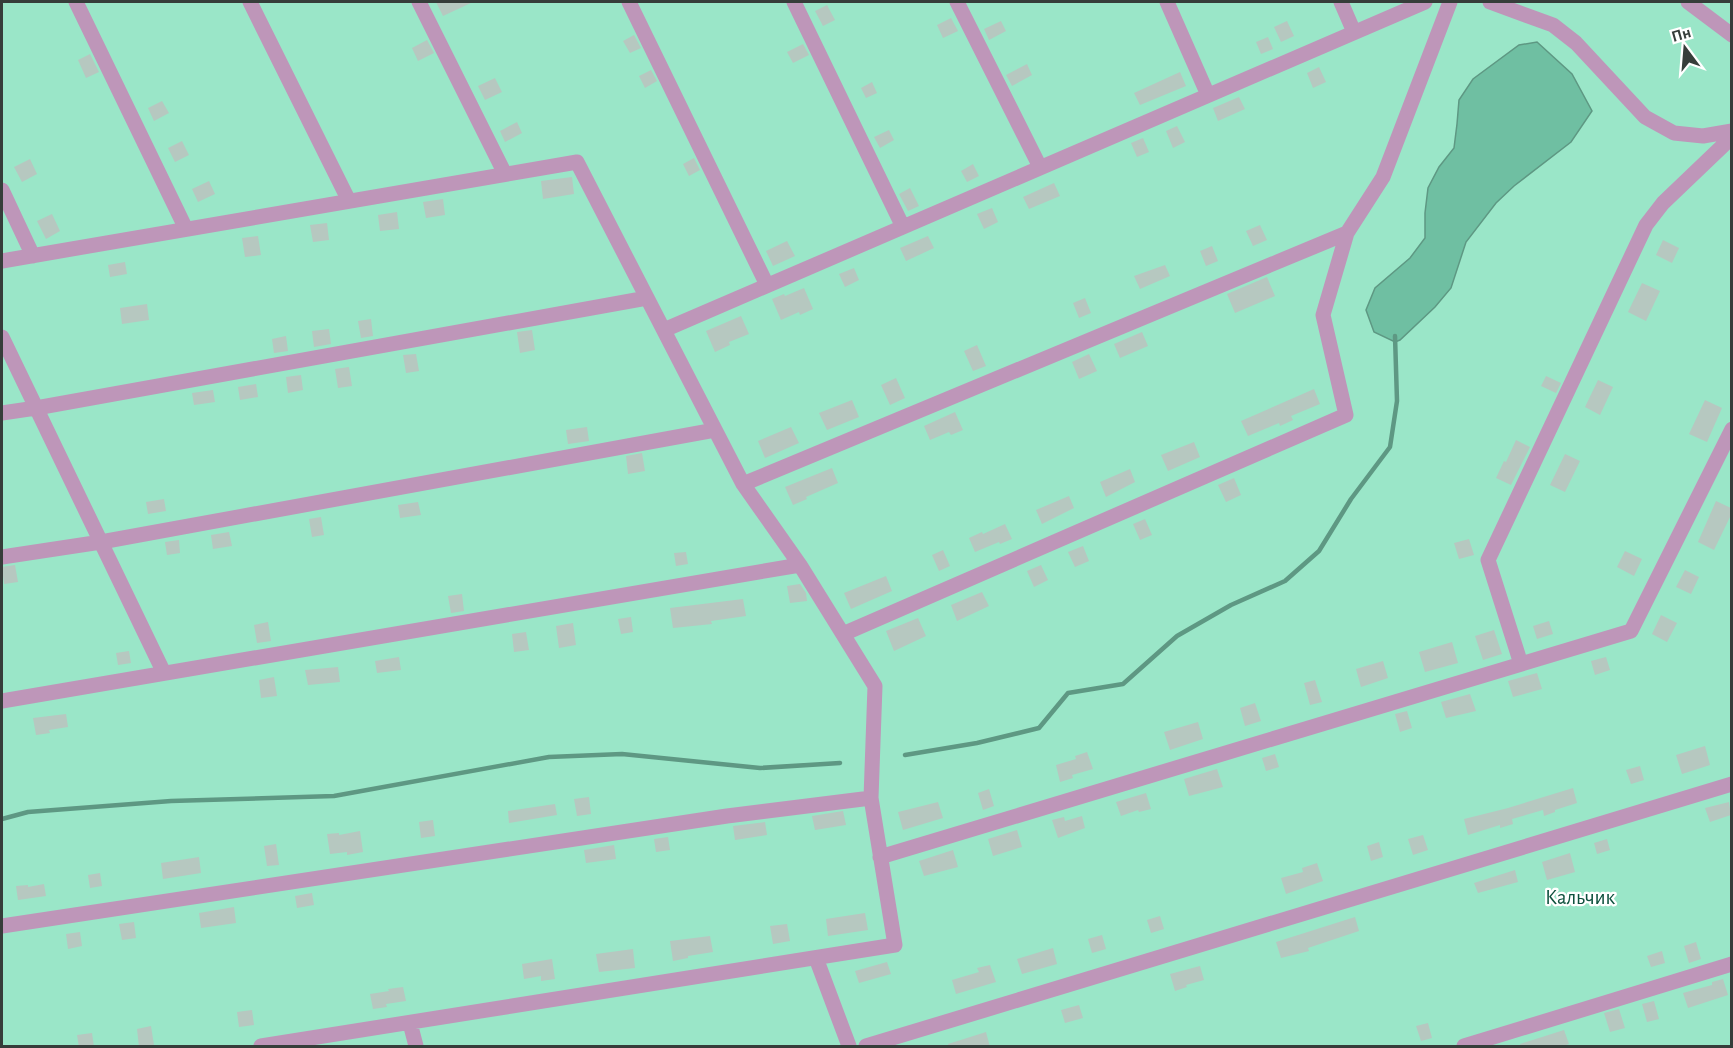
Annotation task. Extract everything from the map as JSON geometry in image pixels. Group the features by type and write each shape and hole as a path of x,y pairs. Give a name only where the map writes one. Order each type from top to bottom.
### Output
{"street":[{"path":"76,2 186,230"},
{"path":"250,2 349,201"},
{"path":"419,2 505,174"},
{"path":"629,2 767,285"},
{"path":"794,2 903,227"},
{"path":"957,2 1040,167"},
{"path":"1167,2 1209,95"},
{"path":"1341,2 1354,32"},
{"path":"664,330 1425,2"},
{"path":"843,634 1346,415 1323,315 1347,232 1383,177 1450,2"},
{"path":"1490,2 1553,25 1576,43 1646,117 1674,133 1703,136 1731,131"},
{"path":"1688,2 1731,35"},
{"path":"1521,664 1488,560 1646,225 1663,202 1731,137"},
{"path":"2,261 577,162 743,484 800,565 875,686 871,798 895,945 261,1047"},
{"path":"2,189 33,256"},
{"path":"743,484 1347,232"},
{"path":"2,413 647,298"},
{"path":"2,337 164,673"},
{"path":"880,856 1631,631 1731,429"},
{"path":"2,557 101,542 715,430"},
{"path":"2,701 800,565"},
{"path":"867,1047 1731,784"},
{"path":"2,926 727,816 871,798"},
{"path":"816,958 849,1047"},
{"path":"1464,1047 1731,964"},
{"path":"410,1023 416,1047"}],"green space":[{"name":"Кальчик","path":"2,2 1731,2 1731,1046 2,1046"}],"shaded area":[{"path":"1537,42 1572,74 1592,111 1571,142 1514,186 1496,203 1466,242 1451,288 1435,307 1400,340 1395,342 1374,332 1366,310 1375,288 1410,258 1425,238 1428,188 1439,167 1454,148 1459,100 1473,79 1519,45"}],"building":[{"path":"436,2 473,2 443,16"},
{"path":"827,5 835,20 823,26 815,11"},
{"path":"951,18 958,31 943,38 937,25"},
{"path":"1001,21 1006,31 989,40 984,29"},
{"path":"1287,21 1294,36 1281,42 1274,27"},
{"path":"634,35 641,48 630,53 623,41"},
{"path":"1268,37 1273,49 1261,54 1256,42"},
{"path":"427,40 434,53 418,61 412,48"},
{"path":"803,44 809,55 793,63 787,52"},
{"path":"90,54 99,72 86,78 78,60"},
{"path":"1027,64 1032,75 1012,86 1006,75"},
{"path":"1319,67 1326,82 1313,88 1307,73"},
{"path":"651,70 657,81 645,88 639,76"},
{"path":"1180,72 1186,86 1140,105 1134,93"},
{"path":"495,78 502,92 485,100 478,86"},
{"path":"872,82 877,93 866,98 861,88"},
{"path":"1239,97 1245,109 1218,121 1213,108"},
{"path":"162,101 169,113 154,121 148,108"},
{"path":"517,122 522,133 505,142 500,131"},
{"path":"1177,126 1185,142 1173,148 1166,131"},
{"path":"889,130 894,140 880,148 874,137"},
{"path":"1143,138 1149,152 1137,157 1131,143"},
{"path":"182,141 189,155 175,162 168,148"},
{"path":"694,158 700,170 689,176 683,164"},
{"path":"30,159 37,174 22,182 14,167"},
{"path":"973,164 979,176 967,182 961,171"},
{"path":"572,177 574,194 543,199 541,181"},
{"path":"209,181 215,194 198,202 192,189"},
{"path":"1054,183 1060,196 1029,209 1023,197"},
{"path":"910,188 919,206 908,211 899,194"},
{"path":"443,199 445,215 426,218 423,202"},
{"path":"992,208 998,222 984,229 977,214"},
{"path":"397,212 399,229 380,231 378,215"},
{"path":"52,214 60,231 46,239 37,221"},
{"path":"327,223 329,240 313,242 310,225"},
{"path":"1260,225 1267,240 1253,246 1246,231"},
{"path":"258,236 261,255 245,257 242,238"},
{"path":"928,236 934,248 906,261 900,248"},
{"path":"1663,240 1679,248 1672,263 1656,255"},
{"path":"787,241 795,256 773,266 766,251"},
{"path":"1212,246 1218,261 1206,266 1200,251"},
{"path":"125,262 127,274 110,277 108,265"},
{"path":"1165,265 1170,276 1140,289 1134,276"},
{"path":"854,268 859,280 845,287 839,274"},
{"path":"1267,277 1275,296 1235,313 1227,294"},
{"path":"1642,283 1660,291 1646,321 1628,312"},
{"path":"804,288 813,309 781,320 772,299"},
{"path":"1085,298 1091,313 1079,318 1073,303"},
{"path":"147,304 149,320 122,324 120,308"},
{"path":"741,316 749,334 729,342 730,345 715,352 706,331"},
{"path":"371,319 373,336 361,338 358,321"},
{"path":"329,329 331,344 314,347 312,331"},
{"path":"532,330 535,350 520,353 517,332"},
{"path":"1142,332 1148,346 1120,358 1114,344"},
{"path":"286,336 288,351 274,353 272,339"},
{"path":"977,345 986,366 973,371 964,351"},
{"path":"416,354 419,371 406,373 403,355"},
{"path":"1089,354 1097,371 1079,379 1072,362"},
{"path":"349,367 352,386 338,388 335,369"},
{"path":"301,375 303,390 288,393 286,377"},
{"path":"1546,376 1561,383 1556,393 1541,386"},
{"path":"896,378 905,398 890,405 881,385"},
{"path":"1598,380 1613,387 1600,415 1585,407"},
{"path":"256,384 258,397 240,400 238,387"},
{"path":"1314,389 1320,404 1291,416 1293,420 1280,426 1279,423 1248,436 1241,421"},
{"path":"213,390 215,402 194,405 192,393"},
{"path":"852,400 859,417 827,430 819,413"},
{"path":"1705,400 1722,408 1707,442 1689,434"},
{"path":"955,412 963,430 951,435 949,432 930,440 924,426"},
{"path":"587,427 589,441 568,444 566,430"},
{"path":"791,427 799,443 765,458 758,441"},
{"path":"1516,440 1530,447 1511,485 1496,478"},
{"path":"1194,442 1200,457 1168,471 1161,455"},
{"path":"642,453 645,471 628,474 626,456"},
{"path":"1565,454 1580,461 1565,492 1550,485"},
{"path":"832,468 838,483 793,505 785,487"},
{"path":"1130,469 1135,482 1106,497 1100,482"},
{"path":"1234,478 1241,495 1226,502 1218,485"},
{"path":"1069,496 1074,508 1042,524 1036,510"},
{"path":"164,499 166,511 148,514 146,502"},
{"path":"1716,501 1731,508 1731,515 1714,550 1698,542"},
{"path":"418,502 421,515 400,518 398,505"},
{"path":"321,517 324,535 312,537 309,519"},
{"path":"1145,519 1152,535 1140,540 1133,524"},
{"path":"1005,524 1012,539 975,552 969,538"},
{"path":"229,532 232,546 213,549 211,535"},
{"path":"1469,539 1474,555 1459,559 1454,543"},
{"path":"179,540 180,553 167,555 165,542"},
{"path":"1083,546 1089,561 1075,567 1068,552"},
{"path":"943,550 950,566 939,571 932,555"},
{"path":"1625,551 1642,559 1634,576 1617,567"},
{"path":"686,552 688,564 676,566 674,553"},
{"path":"15,565 18,582 4,584 2,567"},
{"path":"1041,565 1048,580 1034,587 1027,571"},
{"path":"1685,570 1699,577 1691,594 1676,587"},
{"path":"886,576 892,591 851,609 844,593"},
{"path":"800,584 806,593 807,601 790,603 787,586"},
{"path":"982,592 989,606 957,621 951,605"},
{"path":"462,594 464,611 451,613 448,596"},
{"path":"743,599 746,616 711,621 712,624 673,628 670,608"},
{"path":"1661,615 1677,623 1667,642 1652,634"},
{"path":"631,617 633,632 621,634 618,619"},
{"path":"918,618 926,636 894,651 886,631"},
{"path":"1549,621 1553,634 1537,639 1533,626"},
{"path":"268,622 271,641 257,643 254,625"},
{"path":"573,623 576,645 559,648 556,626"},
{"path":"1494,630 1502,654 1483,660 1475,636"},
{"path":"526,632 529,650 514,652 512,634"},
{"path":"1452,642 1458,663 1425,672 1419,652"},
{"path":"129,651 131,663 118,665 116,653"},
{"path":"399,657 401,670 377,673 375,661"},
{"path":"1606,657 1610,670 1595,675 1591,661"},
{"path":"1383,661 1388,678 1361,687 1356,669"},
{"path":"338,667 340,682 308,685 305,670"},
{"path":"1537,673 1542,689 1513,697 1508,681"},
{"path":"274,677 277,696 261,698 259,680"},
{"path":"1315,680 1322,702 1310,705 1304,683"},
{"path":"1470,694 1476,711 1446,718 1441,702"},
{"path":"1255,703 1261,721 1245,726 1240,708"},
{"path":"1407,711 1412,728 1400,732 1395,714"},
{"path":"66,714 68,727 36,735 33,718"},
{"path":"1198,722 1203,739 1170,750 1164,732"},
{"path":"1705,746 1710,765 1682,774 1676,755"},
{"path":"1087,752 1093,769 1072,775 1073,778 1060,782 1056,765 1076,759 1075,756"},
{"path":"1275,754 1279,767 1266,771 1262,758"},
{"path":"1640,766 1644,780 1631,784 1626,770"},
{"path":"1217,769 1223,787 1189,796 1184,779"},
{"path":"1573,788 1577,803 1544,816 1543,810 1512,819 1513,824 1500,828 1500,825 1468,835 1464,819"},
{"path":"989,789 994,806 983,810 978,793"},
{"path":"1146,793 1151,809 1139,812 1138,810 1121,816 1116,802"},
{"path":"589,797 591,814 577,816 574,799"},
{"path":"938,802 943,818 903,830 898,812"},
{"path":"1729,802 1731,815 1710,822 1705,808"},
{"path":"555,804 557,815 509,823 508,811"},
{"path":"843,811 846,825 815,830 812,816"},
{"path":"1082,816 1085,828 1058,838 1052,820 1064,817 1065,821"},
{"path":"433,820 435,836 421,838 419,822"},
{"path":"765,822 767,835 735,840 733,826"},
{"path":"1017,830 1022,847 993,856 988,839"},
{"path":"360,831 363,852 347,855 347,852 330,854 327,834 339,833 339,835"},
{"path":"1423,835 1428,850 1413,855 1408,839"},
{"path":"668,837 670,850 656,852 654,839"},
{"path":"1607,839 1610,850 1597,854 1594,843"},
{"path":"1379,842 1383,857 1371,861 1367,846"},
{"path":"276,844 279,865 267,866 264,846"},
{"path":"614,845 616,859 586,863 584,850"},
{"path":"953,850 958,867 924,876 919,861"},
{"path":"1570,853 1575,872 1547,880 1542,862"},
{"path":"199,857 201,873 163,879 161,863"},
{"path":"1317,863 1323,881 1286,894 1281,878 1303,872 1302,868"},
{"path":"1515,870 1518,882 1478,893 1474,883"},
{"path":"100,873 102,886 90,888 88,875"},
{"path":"44,884 46,896 18,900 16,886 28,885 28,887"},
{"path":"312,893 314,905 297,908 295,896"},
{"path":"234,907 236,923 201,928 199,913"},
{"path":"865,913 868,930 828,936 826,919"},
{"path":"1160,916 1164,929 1151,933 1147,920"},
{"path":"1355,917 1359,931 1308,948 1309,951 1281,958 1276,942"},
{"path":"134,922 136,938 122,940 119,924"},
{"path":"787,924 790,941 773,944 770,926"},
{"path":"80,932 82,946 68,949 66,934"},
{"path":"1102,935 1106,949 1092,953 1088,939"},
{"path":"710,936 713,952 673,961 670,941"},
{"path":"1696,942 1701,959 1689,963 1684,946"},
{"path":"1053,948 1057,964 1022,974 1017,959"},
{"path":"633,949 635,968 599,972 596,954"},
{"path":"1662,951 1665,963 1651,967 1647,956"},
{"path":"552,959 555,979 541,981 541,976 524,979 522,964"},
{"path":"887,962 891,974 859,983 855,971"},
{"path":"990,965 996,982 956,994 952,980 979,972 977,968"},
{"path":"1200,966 1204,980 1175,991 1170,974"},
{"path":"1723,979 1728,995 1688,1008 1683,993 1712,985 1712,982"},
{"path":"403,987 406,1001 373,1009 370,994"},
{"path":"1654,1001 1659,1019 1647,1022 1642,1004"},
{"path":"1079,1005 1083,1018 1065,1023 1061,1010"},
{"path":"1619,1009 1625,1028 1610,1032 1604,1013"},
{"path":"252,1010 254,1025 239,1027 237,1012"},
{"path":"1428,1023 1432,1038 1421,1041 1416,1026"},
{"path":"151,1026 154,1045 139,1047 137,1029"},
{"path":"1564,1030 1569,1044 1560,1047 1521,1047 1520,1044"},
{"path":"986,1032 990,1047 949,1047 948,1044"},
{"path":"92,1033 94,1047 79,1047 77,1035"}],"waterway":[{"path":"905,755 977,743 1039,728 1068,693 1123,684 1177,636 1231,605 1285,581 1319,551 1351,499 1390,447 1397,401 1395,336"},
{"path":"2,819 28,812 171,801 334,796 549,757 622,754 760,768 840,763"}]}
